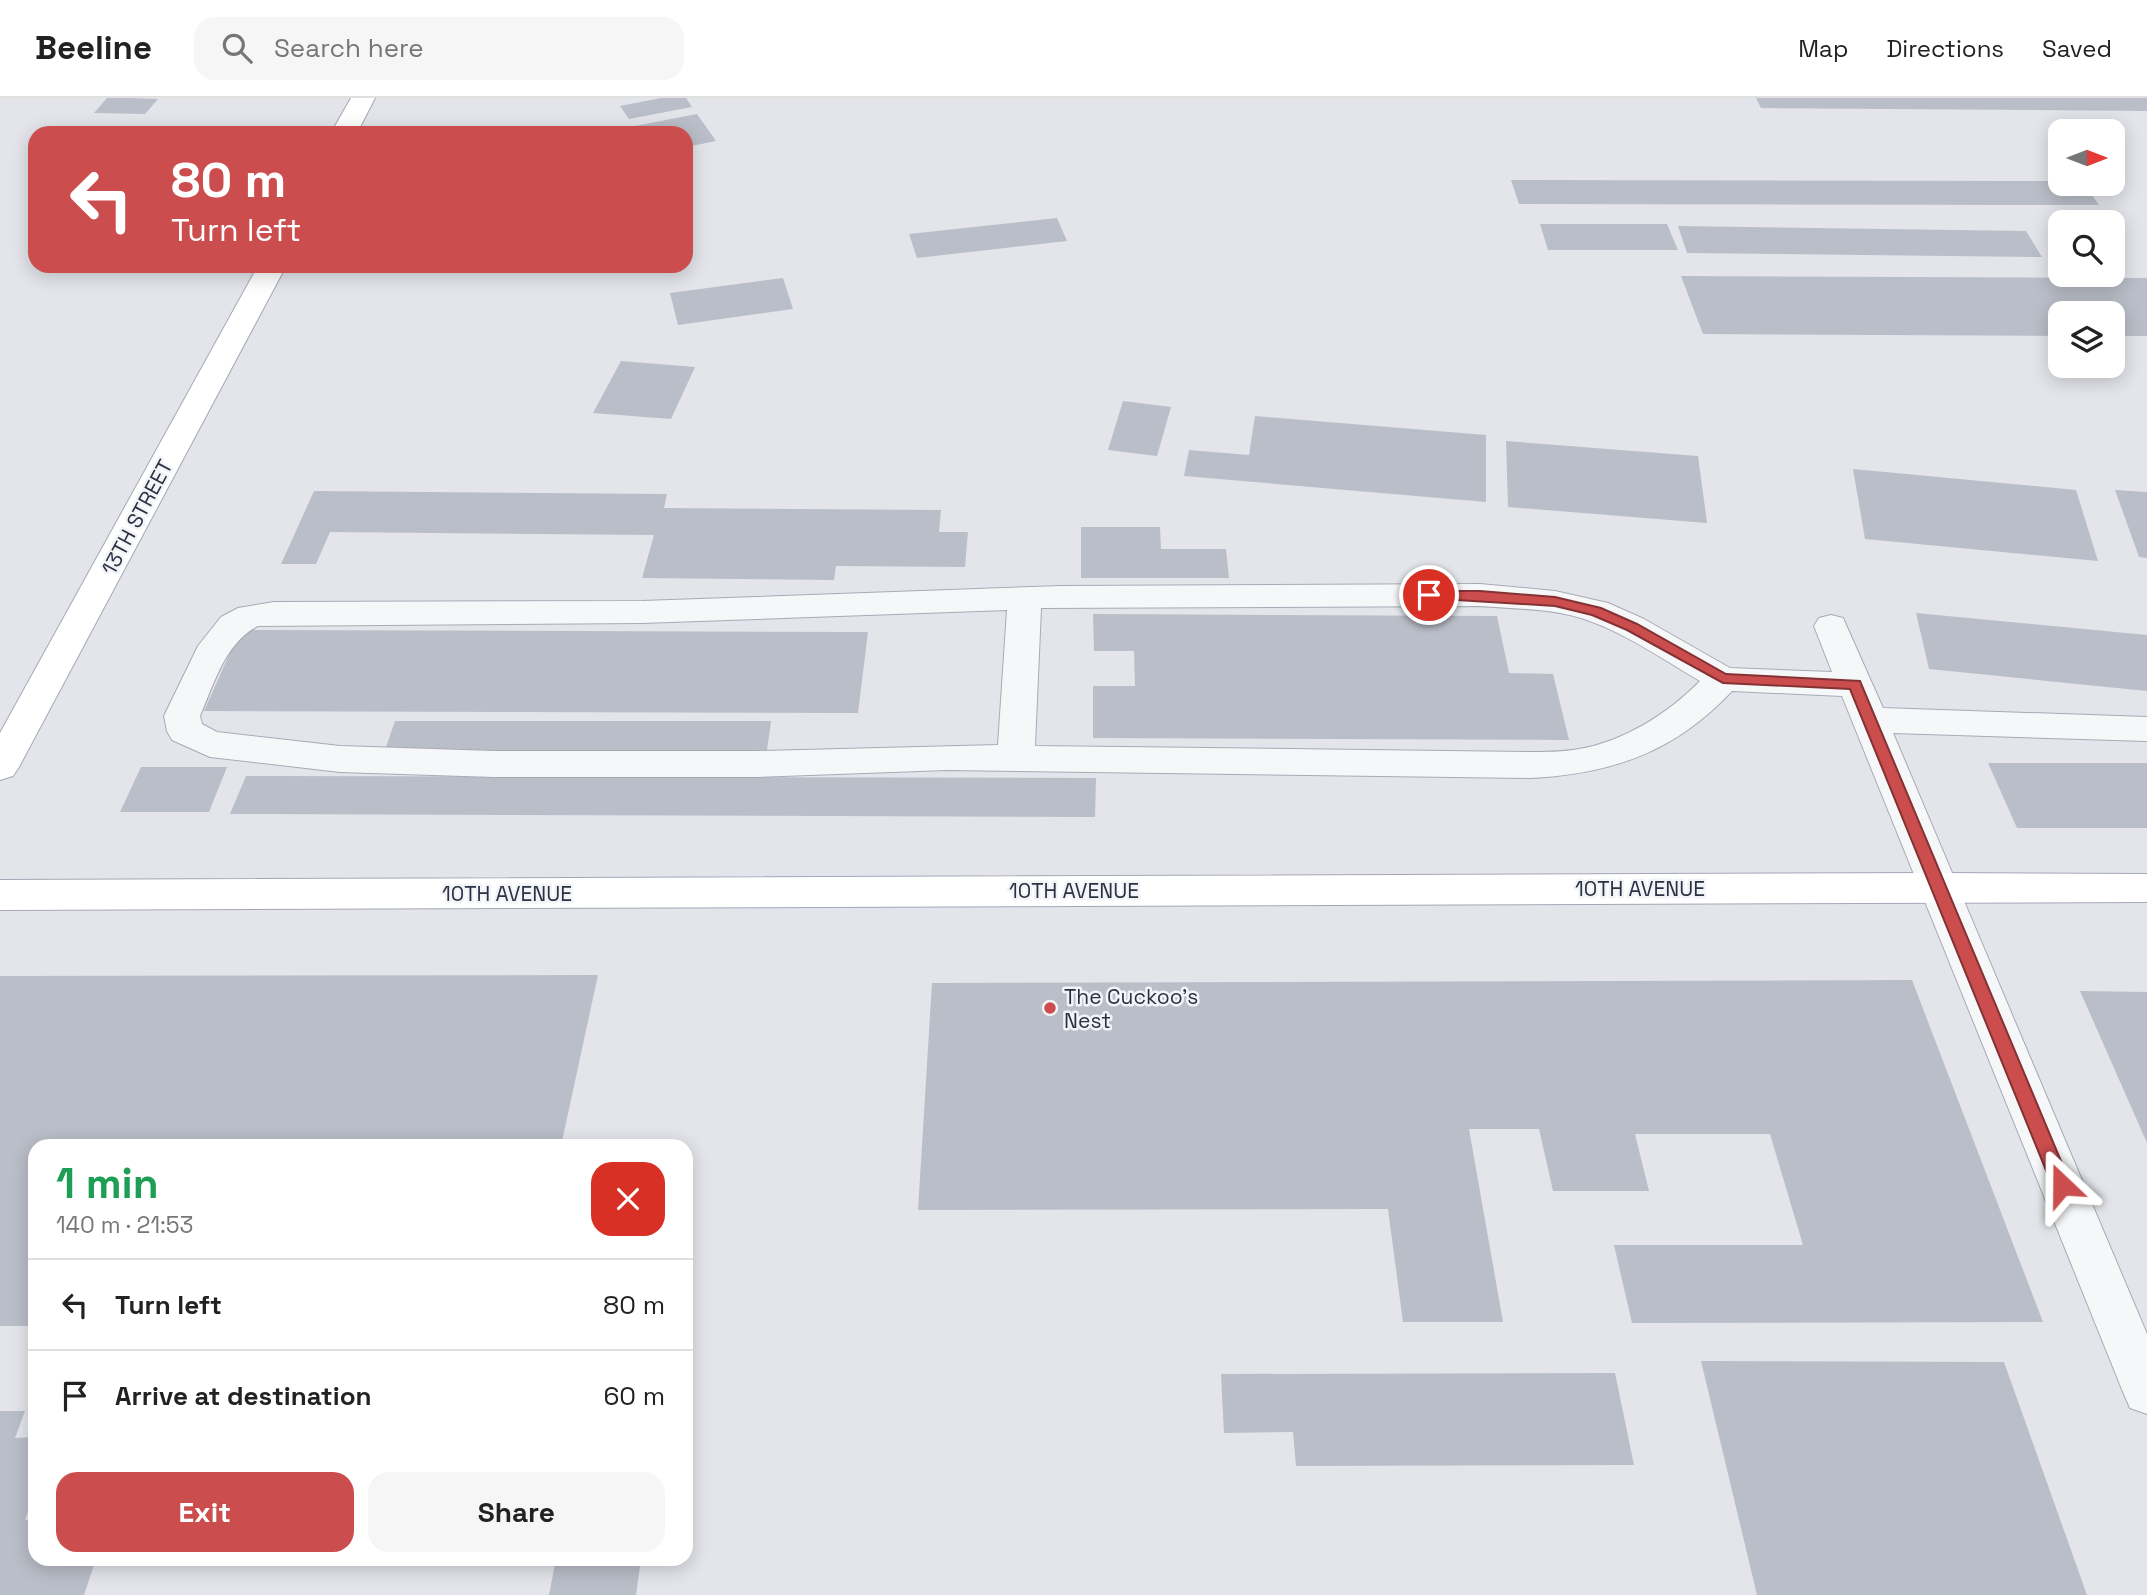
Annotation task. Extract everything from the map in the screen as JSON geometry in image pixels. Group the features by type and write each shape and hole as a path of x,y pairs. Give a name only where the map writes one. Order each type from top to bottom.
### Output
{"main road":[{"path":"348,126 363,98"},
{"name":"13TH STREET","path":"8,753 268,273"},
{"name":"10TH AVENUE","path":"0,895 2147,888"}],"street":[{"path":"1723,679 1702,703 1677,722 1622,748 1584,762 1530,765 947,757 758,764 494,764 340,759 211,744 185,731 182,716 210,654 233,625 250,616 274,613 642,612 1025,598 1480,595 1555,602 1596,611 1632,627 1723,679 1862,702 2147,729"},
{"path":"1016,758 1025,598"},
{"path":"1831,626 1938,887 2143,1370"}],"building":[{"path":"107,98 158,99 145,114 94,113"},
{"path":"661,98 686,98 692,107 629,119 620,106"},
{"path":"1756,98 2147,98 2147,111 1761,108"},
{"path":"697,114 716,141 693,146 693,126 635,126"},
{"path":"1511,180 2048,181 2048,196 2093,196 2099,205 1519,204"},
{"path":"1057,218 1067,241 917,258 909,234"},
{"path":"1540,224 1667,224 1678,250 1548,250"},
{"path":"1678,226 2026,231 2042,257 1687,253"},
{"path":"1681,276 2048,278 2048,287 2125,287 2125,278 2147,278 2147,336 2125,336 2125,301 2048,301 2048,336 1703,334"},
{"path":"783,278 793,309 678,325 670,293"},
{"path":"621,361 695,367 671,419 593,413"},
{"path":"1123,401 1171,407 1157,456 1108,450"},
{"path":"1255,416 1486,435 1486,502 1184,476 1189,450 1249,455"},
{"path":"1506,441 1698,456 1707,523 1508,507"},
{"path":"1853,469 2076,490 2098,561 1865,539"},
{"path":"2115,490 2147,492 2147,558 2139,557"},
{"path":"314,491 667,494 664,508 941,510 939,532 968,532 965,567 836,566 834,580 642,578 654,535 330,532 316,564 281,564"},
{"path":"1081,527 1160,527 1161,549 1226,549 1229,578 1081,578"},
{"path":"1916,613 2147,635 2147,691 1929,669"},
{"path":"1093,614 1497,616 1509,673 1553,674 1569,740 1093,738 1093,686 1135,686 1134,651 1094,651"},
{"path":"240,630 868,632 858,713 204,711"},
{"path":"395,721 771,721 767,750 385,750"},
{"path":"1988,763 2147,763 2147,828 2017,828"},
{"path":"141,767 227,767 209,812 120,812"},
{"path":"246,776 1096,778 1095,817 230,814"},
{"path":"598,975 563,1139 28,1139 28,1326 0,1326 0,976"},
{"path":"1912,980 2043,1322 1632,1323 1614,1245 1803,1245 1770,1134 1635,1134 1649,1191 1553,1191 1539,1129 1469,1129 1503,1322 1403,1322 1388,1209 918,1210 932,983"},
{"path":"2080,991 2147,992 2147,1143"},
{"path":"1701,1361 2004,1362 2087,1595 1757,1595"},
{"path":"1615,1373 1634,1465 1296,1466 1293,1432 1224,1433 1221,1374"},
{"path":"0,1411 25,1411 15,1438 28,1437 28,1511 25,1520 28,1520 28,1566 94,1566 84,1595 0,1595"},
{"path":"555,1566 640,1566 636,1595 549,1595"}],"place":[{"name":"The Cuckoo’s Nest","path":"1050,1008"}],"route":[{"path":"1429,595 1480,595 1555,602 1596,611 1632,627 1723,679 1855,685 2062,1185"}]}
